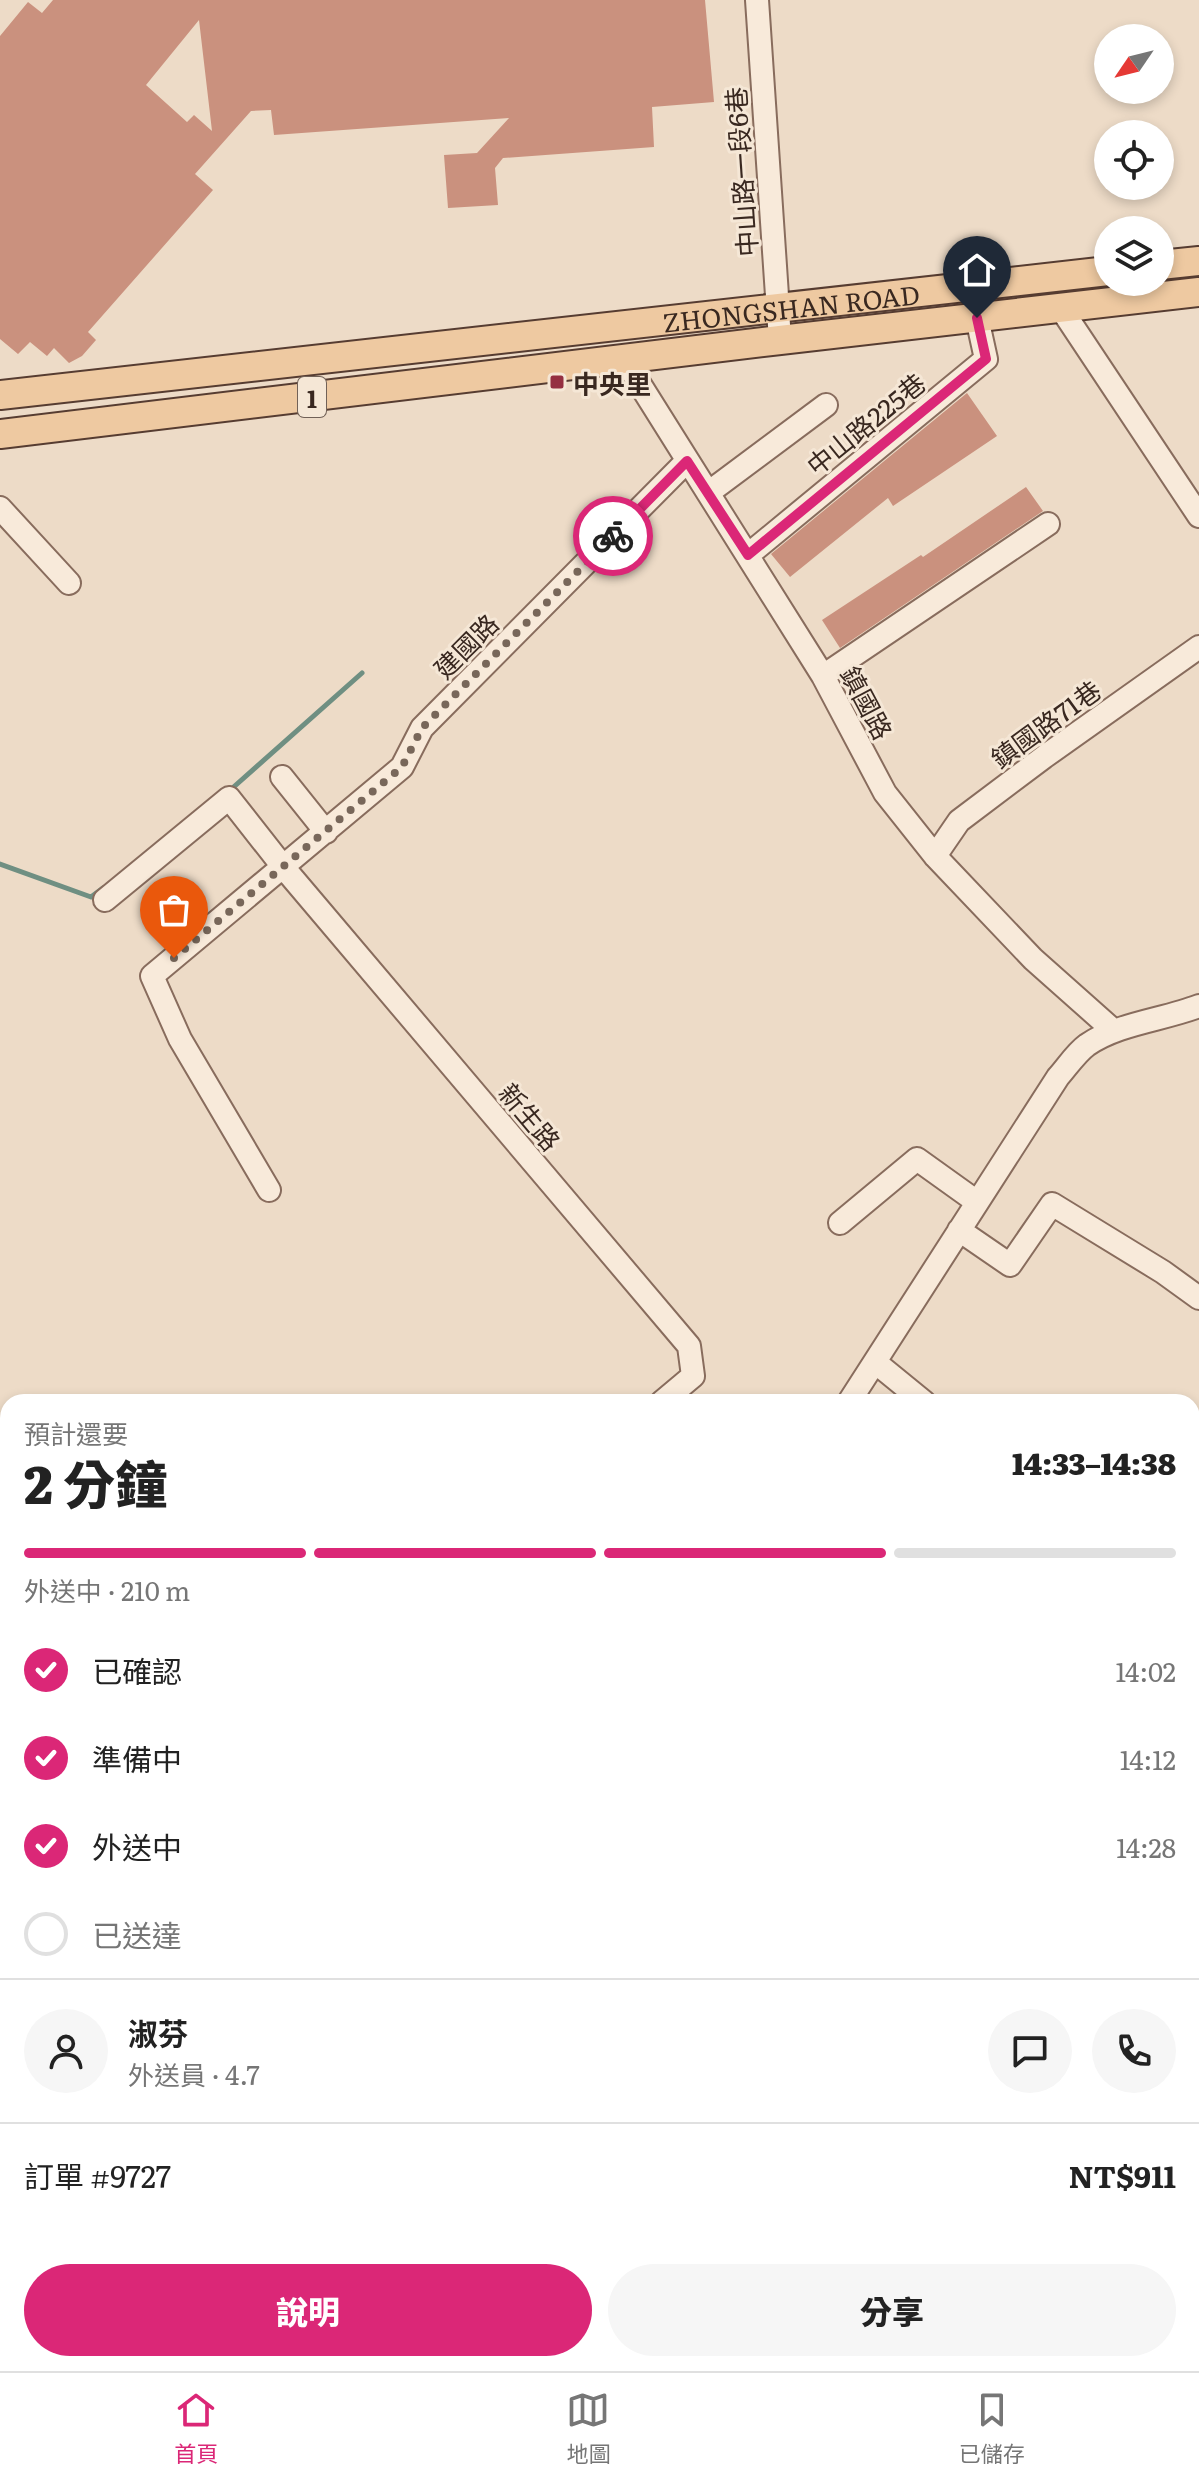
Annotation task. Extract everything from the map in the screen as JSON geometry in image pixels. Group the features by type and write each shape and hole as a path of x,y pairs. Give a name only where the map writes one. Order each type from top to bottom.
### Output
{"main road":[{"path":"1174,264 1199,261"},
{"name":"ZHONGSHAN ROAD","path":"0,395 1094,273"},
{"name":"ZHONGSHAN ROAD","path":"624,359 1199,292"},
{"name":"1","path":"0,434 624,359"}],"street":[{"name":"中山路一段6巷","path":"757,0 780,340"},
{"path":"1060,307 1199,516"},
{"name":"中山路225巷","path":"748,555 986,359 977,318"},
{"name":"鎮國路","path":"624,359 823,676 885,793 935,856 1033,959 1114,1031"},
{"path":"708,493 826,405"},
{"name":"建國路","path":"269,1190 180,1039 152,976 402,767 422,728 687,461"},
{"path":"0,508 69,583"},
{"path":"823,676 1048,524"},
{"name":"鎮國路71巷","path":"935,856 959,821 1199,647"},
{"path":"282,777 326,832"},
{"path":"105,900 229,798 284,868"},
{"name":"新生路","path":"284,868 689,1346 693,1376 672,1394"},
{"path":"854,1394 1058,1077 1086,1046 1114,1031 1199,1006"},
{"path":"840,1223 917,1159 977,1202"},
{"path":"959,1230 1010,1265 1052,1204 1163,1272 1199,1298"},
{"path":"875,1362 914,1394"}],"building":[{"path":"53,0 705,0 714,102 652,107 654,147 503,158 495,168 498,205 448,208 444,155 477,153 509,118 274,135 271,110 251,111 195,174 213,190 88,332 96,340 82,356 69,363 54,348 47,356 30,342 18,354 0,339 0,36 28,2 42,13","holes":["199,20 212,131 194,115 187,122 146,85"]},
{"path":"967,393 997,436 893,506 888,498 790,577 771,554"},
{"path":"1026,487 1043,511 840,648 822,620"}],"waterway":[{"path":"228,792 362,673"},
{"path":"0,864 91,897 103,888"}],"way so far":[{"path":"174,958 402,767 422,728 613,536"}],"place":[{"name":"中央里","path":"557,382"}],"route":[{"path":"613,536 687,461 748,555 986,359 977,318"}]}
